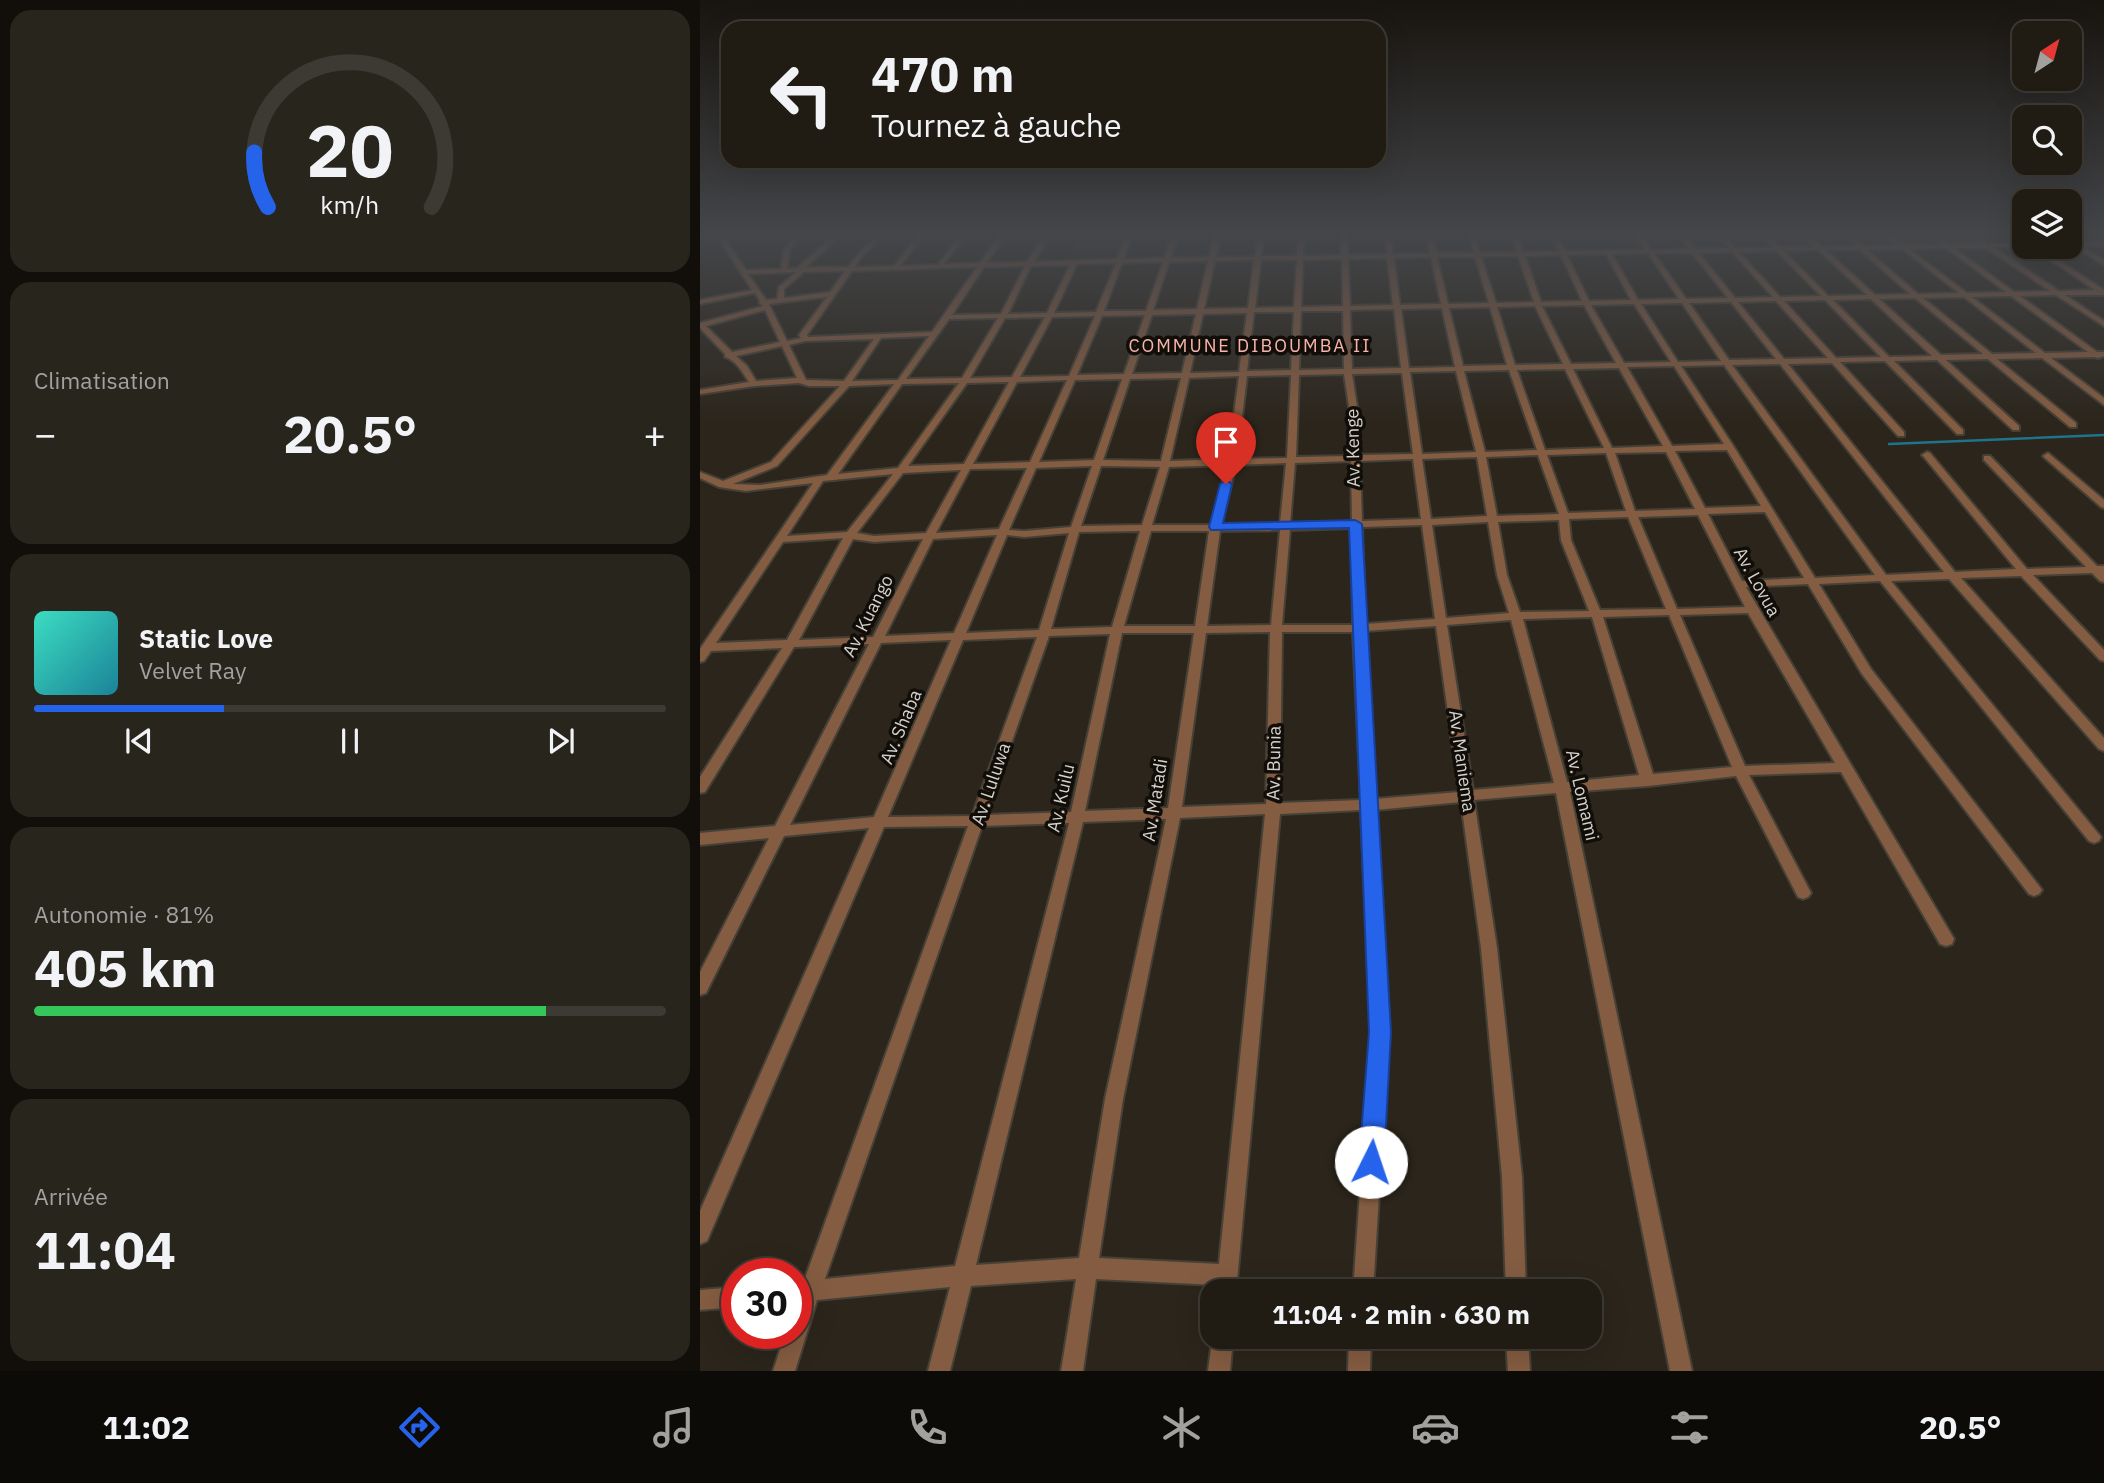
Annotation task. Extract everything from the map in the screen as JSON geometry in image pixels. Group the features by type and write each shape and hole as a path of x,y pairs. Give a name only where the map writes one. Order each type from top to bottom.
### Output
{"street":[{"path":"700,302 726,297"},
{"path":"759,297 805,384 1348,374 1674,363 2100,354"},
{"path":"754,384 744,368 700,325 780,299 801,297"},
{"path":"805,339 803,335 830,297"},
{"path":"700,658 780,539 960,297"},
{"path":"700,788 790,643 850,535 964,381 1013,297"},
{"name":"Av. Kuango","path":"700,988 930,534 1058,297"},
{"name":"Av. Shaba","path":"700,1234 799,1013 1003,532 1035,465 1107,297"},
{"name":"Av. Luluwa","path":"812,1264 978,821 1044,633 1075,529 1154,297"},
{"name":"Av. Kuilu","path":"939,1371 1077,818 1117,630 1144,529 1165,464 1203,297"},
{"name":"Av. Matadi","path":"1072,1371 1114,1099 1174,813 1215,527 1232,462 1253,297"},
{"name":"Av. Bunia","path":"1227,1279 1273,809 1276,629 1291,459 1298,297"},
{"name":"Av. Kenge","path":"1345,297 1348,374 1354,413 1359,628 1380,1032 1364,1279"},
{"name":"Av. Maniema","path":"1395,297 1491,961 1512,1177 1516,1279"},
{"name":"Av. Lomami","path":"1442,297 1481,453 1502,575 1562,788 1681,1371"},
{"path":"1489,297 1564,515 1566,540 1597,616 1648,781"},
{"path":"1535,297 1566,367 1609,450 1632,514 1740,771 1803,893"},
{"name":"Av. Lovua","path":"1583,297 1619,365 1670,450 1752,610 1946,939"},
{"path":"1633,297 1730,447 1866,671 2034,890"},
{"path":"1682,297 1726,362 1882,577 2094,837"},
{"path":"947,317 1871,297 2016,428"},
{"path":"1916,297 2073,425"},
{"path":"1972,297 2104,402"},
{"path":"2014,297 2100,354 2104,360"},
{"path":"2063,297 2104,324"},
{"path":"1825,298 1960,432"},
{"path":"1735,299 1951,574 2104,746"},
{"path":"1776,299 1902,434"},
{"path":"728,355 805,339 934,334"},
{"path":"722,485 774,464 845,384 880,335"},
{"path":"700,392 802,380"},
{"path":"700,475 722,485 749,489 902,468 1165,464 1417,454 1730,447"},
{"path":"1927,455 2024,572 2104,657"},
{"path":"2048,456 2104,505"},
{"path":"1987,458 2100,570 2104,579"},
{"path":"780,539 850,535 874,539 930,534 1024,534 1075,529 1286,527 1767,509"},
{"path":"1738,584 2100,570"},
{"path":"707,647 1117,630 1359,628 1516,617 1752,610"},
{"path":"700,839 879,822 1077,818 1369,805 1466,794 1648,781 1740,771 1845,766"},
{"path":"812,1290 1088,1268 1200,1280"},
{"path":"700,1300 721,1298"},
{"name":"Av. Luluwa","path":"784,1371 791,1349"},
{"path":"1219,1371 1221,1349"},
{"path":"1359,1371 1360,1349"},
{"path":"1517,1349 1518,1371"}],"waterway":[{"path":"1889,444 2104,435"}],"district":[{"name":"COMMUNE DIBOUMBA II","path":"1250,346"}],"route":[{"path":"1226,484 1215,527 1355,524 1380,1032 1371,1162"}]}
